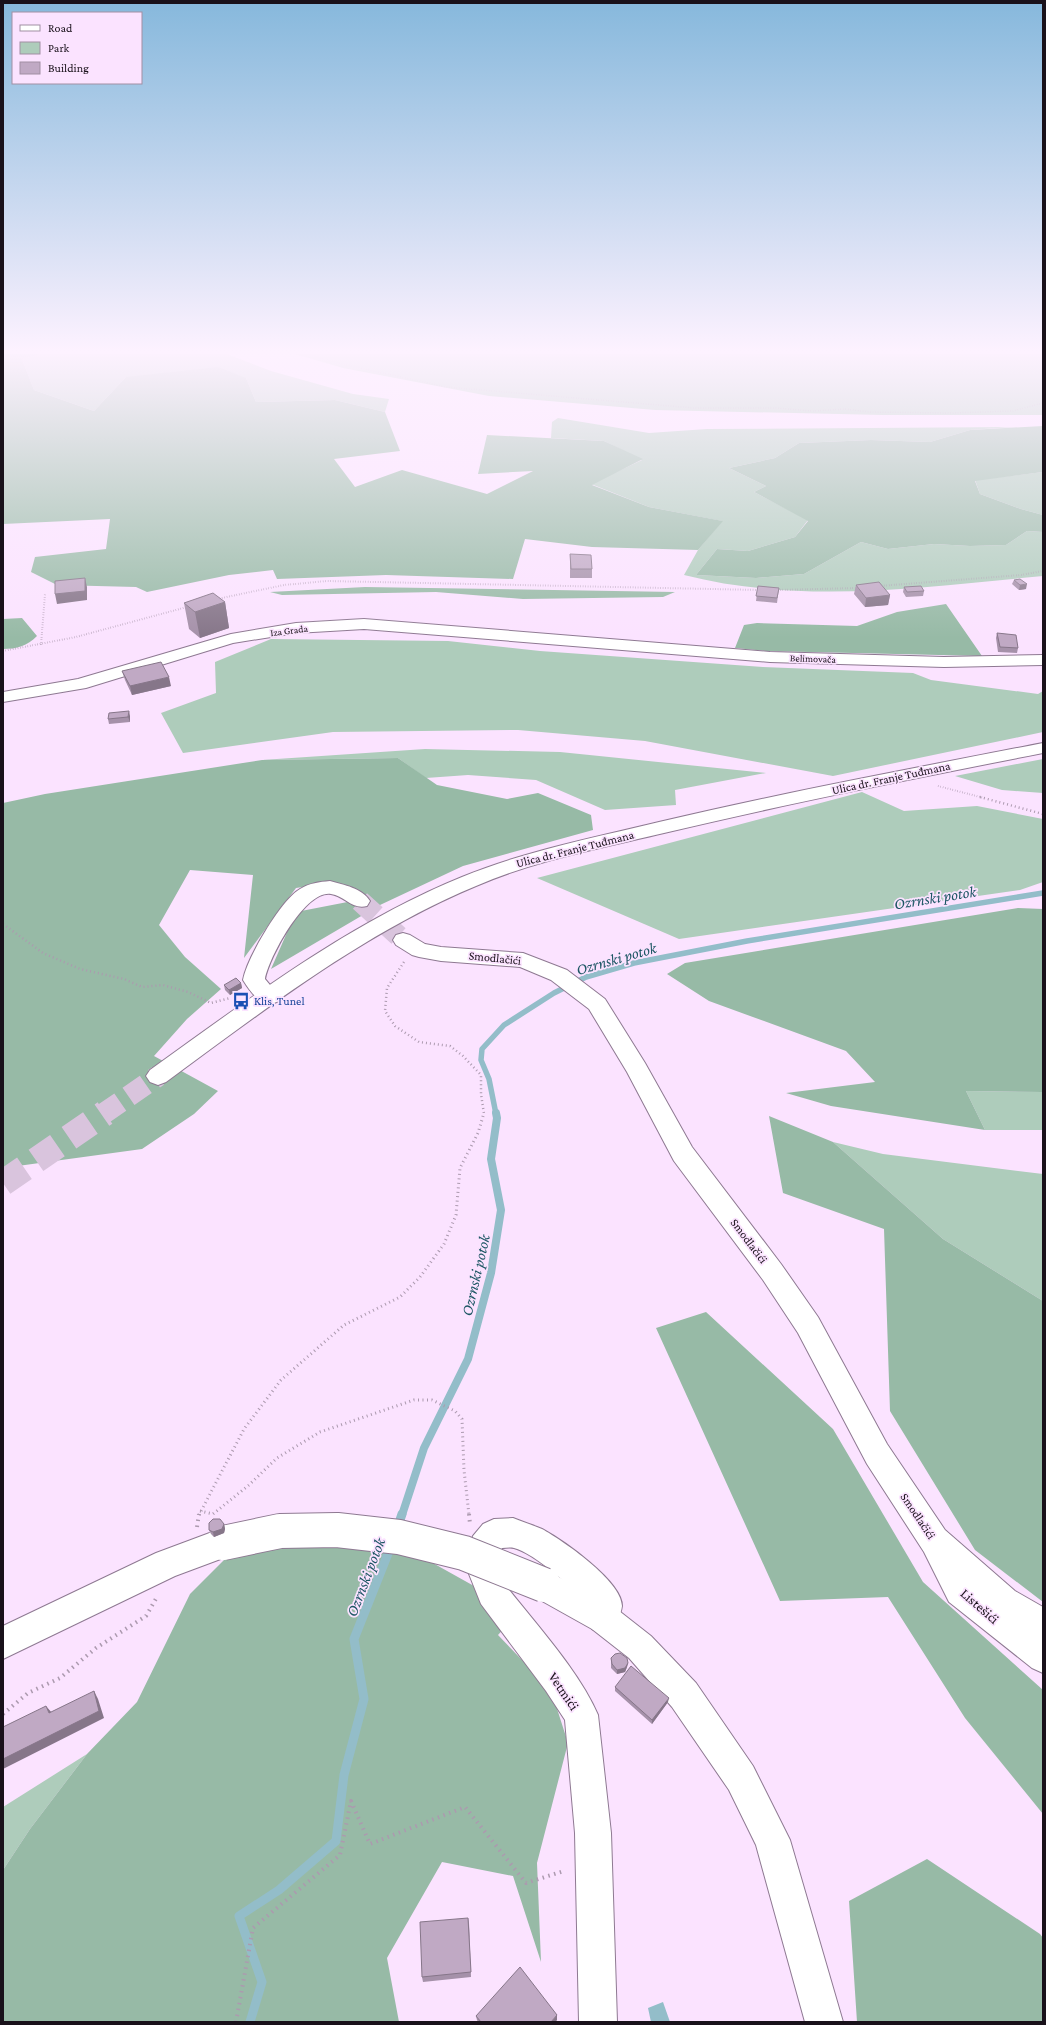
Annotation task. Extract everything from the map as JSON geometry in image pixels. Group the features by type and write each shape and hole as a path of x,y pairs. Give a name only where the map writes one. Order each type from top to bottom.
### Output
{"street":[{"name":"Iza Grada","path":"3,697 80,684 231,639 296,628 364,624 583,642"},
{"name":"Belimovača","path":"583,642 770,657 944,662 1043,660"},
{"name":"Ulica dr. Franje Tuđmana","path":"158,1076 263,992 401,914 447,891 502,868 570,849 688,821 899,776 1043,748"},
{"path":"263,992 254,980 255,967 281,922 295,903 311,891 324,886 340,888 360,901"},
{"name":"Smodlačići","path":"411,945 441,954 523,960 559,975 597,1004 636,1069 683,1154 772,1272 808,1325 877,1454 934,1541 1004,1602 1043,1625"},
{"path":"3,1643 179,1559 223,1543 280,1531 337,1530 399,1537 464,1553 544,1585 603,1618 640,1648 684,1695 741,1778 772,1840 824,2022"},
{"path":"484,1547 494,1534 513,1533 531,1540 572,1567 595,1589 606,1605 603,1618"},
{"name":"Listešići","path":"934,1541 960,1591 1043,1657"},
{"name":"Vetmići","path":"484,1547 482,1569 492,1593 558,1680 580,1715 593,1833 598,2022"}],"path":[{"path":"872,587 1021,575 1043,571"},
{"path":"214,600 284,585 327,581 704,590 766,590"},
{"path":"773,590 864,587"},
{"path":"41,645 45,594"},
{"path":"3,651 41,645 191,606"},
{"path":"899,776 1043,814"},
{"path":"3,924 43,953 80,969 124,979 142,987 163,985 188,992 211,1003 263,992"},
{"path":"3,1714 28,1693 60,1678 96,1648 146,1616 179,1559 200,1511 244,1429 281,1380 344,1325 400,1297 420,1277 444,1244 456,1215 460,1168 478,1133 484,1114 480,1094 481,1075 463,1056 450,1046 419,1042 395,1026 385,1011 387,988 408,954 411,945"},
{"path":"200,1511 213,1514 249,1485 277,1458 320,1432 414,1400 432,1400 455,1411 462,1419 464,1470 471,1533 484,1547"},
{"path":"236,2022 253,1928 340,1854 351,1801 370,1844 465,1808 526,1883 594,1862"}],"green space":[{"path":"619,448 790,448 775,458 729,468 766,486 754,492 808,520 795,537 748,551 717,549 696,575 756,578 804,574 861,542 888,549 934,544 970,546 1006,545 1027,531 1043,532 1043,576 954,585 863,591 818,591 773,589 728,584 684,575 698,550 722,521 649,507 591,484 642,460"},
{"path":"1043,472 1043,515 1021,509 980,494 975,480"},
{"path":"271,639 448,641 540,651 763,667 913,673 931,680 1038,694 1043,691 1043,732 833,776 645,741 518,730 333,732 183,753 161,713 216,693 215,662"},
{"path":"425,749 560,752 766,773 675,790 676,805 605,810 536,780 468,775 426,778 398,758 262,760"},
{"path":"1043,759 1043,793 1002,790 955,776"},
{"path":"862,792 904,811 977,806 1043,819 1043,882 1020,890 679,939 537,878"},
{"path":"966,1091 1043,1092 1043,1130 985,1130"},
{"path":"833,1142 883,1154 1043,1174 1043,1301 943,1239"},
{"path":"87,1754 30,1829 3,1870 3,1807"}],"shaded area":[{"path":"3,448 399,448 400,451 334,459 355,487 402,470 487,494 533,471 478,474 484,448 620,448 643,459 592,485 649,507 723,521 698,550 592,547 525,539 513,579 386,575 277,579 273,570 229,575 147,592 136,587 57,585 31,572 35,557 106,549 110,519 3,524"},
{"path":"790,448 1043,448 1043,472 975,481 980,494 1021,509 1043,515 1043,532 1027,531 1006,545 970,546 934,544 888,549 861,542 804,574 756,578 696,575 717,549 748,551 795,537 808,521 754,492 766,486 729,468 775,458"},
{"path":"365,587 675,592 663,597 523,599 436,592 282,595 270,592"},
{"path":"946,604 982,656 766,651 735,648 744,625 757,623 857,626 897,612"},
{"path":"22,618 37,636 22,646 3,649 3,619"},
{"path":"398,758 437,785 507,799 538,793 591,815 593,830 463,866 380,905 271,969 296,912 363,899 322,884 296,888 244,958 253,875 190,870 159,925 185,957 221,989 187,1019 154,1056 218,1091 194,1114 142,1149 3,1168 3,803 45,794 262,760"},
{"path":"1018,908 1043,909 1043,1092 966,1091 985,1130 831,1106 786,1093 875,1082 846,1051 709,1001 667,974 685,963"},
{"path":"769,1116 833,1142 943,1239 1043,1301 1043,1602 975,1550 890,1411 884,1229 783,1193"},
{"path":"706,1312 833,1429 923,1582 1043,1690 1043,1814 965,1718 888,1597 780,1601 656,1328"},
{"path":"272,1543 377,1549 431,1562 474,1586 507,1625 498,1635 551,1690 568,1743 537,1863 541,1962 513,1876 442,1862 387,1958 399,2022 3,2022 3,1870 30,1829 87,1754 137,1702 190,1594 232,1552"},
{"path":"927,1859 1040,1934 1043,1938 1043,2022 857,2022 849,1901"},
{"path":"663,2002 670,2022 651,2022 648,2008"}],"building":[{"path":"570,554 591,555 592,569 571,569"},
{"path":"85,578 85,591 55,594 55,581"},
{"path":"1020,579 1027,584 1020,585 1014,580"},
{"path":"879,582 890,595 866,598 856,585"},
{"path":"758,586 779,588 777,598 756,596"},
{"path":"921,586 924,591 907,592 904,587"},
{"path":"213,593 225,602 195,612 184,603"},
{"path":"997,633 1016,635 1018,648 1000,647"},
{"path":"161,662 169,677 130,686 122,671"},
{"path":"129,711 128,717 108,719 109,713"},
{"path":"236,978 241,983 229,990 224,985"},
{"path":"213,1519 220,1519 224,1524 222,1529 213,1532 209,1530 209,1523"},
{"path":"620,1653 627,1658 628,1663 625,1668 617,1670 612,1664 611,1658 615,1654"},
{"path":"631,1666 669,1698 652,1720 615,1687"},
{"path":"94,1691 99,1711 3,1759 3,1727 46,1706 49,1713"},
{"path":"468,1918 471,1972 422,1977 420,1922"},
{"path":"520,1967 557,2015 551,2022 481,2022 476,2016"}],"waterway":[{"name":"Ozrnski potok","path":"496,1114 489,1079 481,1060 482,1049 504,1025 554,993 586,977 634,963 747,941 1043,893"},
{"name":"Ozrnski potok","path":"402,1515 424,1448 468,1359 491,1273 501,1210 491,1159 497,1118 496,1113"},
{"name":"Ozrnski potok","path":"398,1526 402,1514"},
{"name":"Ozrnski potok","path":"250,2022 262,1982 239,1916 279,1890 336,1841 344,1775 364,1699 354,1639 391,1546"}],"tunnel":[{"path":"360,901 403,940"},
{"path":"103,1114 158,1076"},
{"path":"3,1183 105,1113"}],"place":[{"name":"Klis, Tunel","path":"241,1001"}]}
